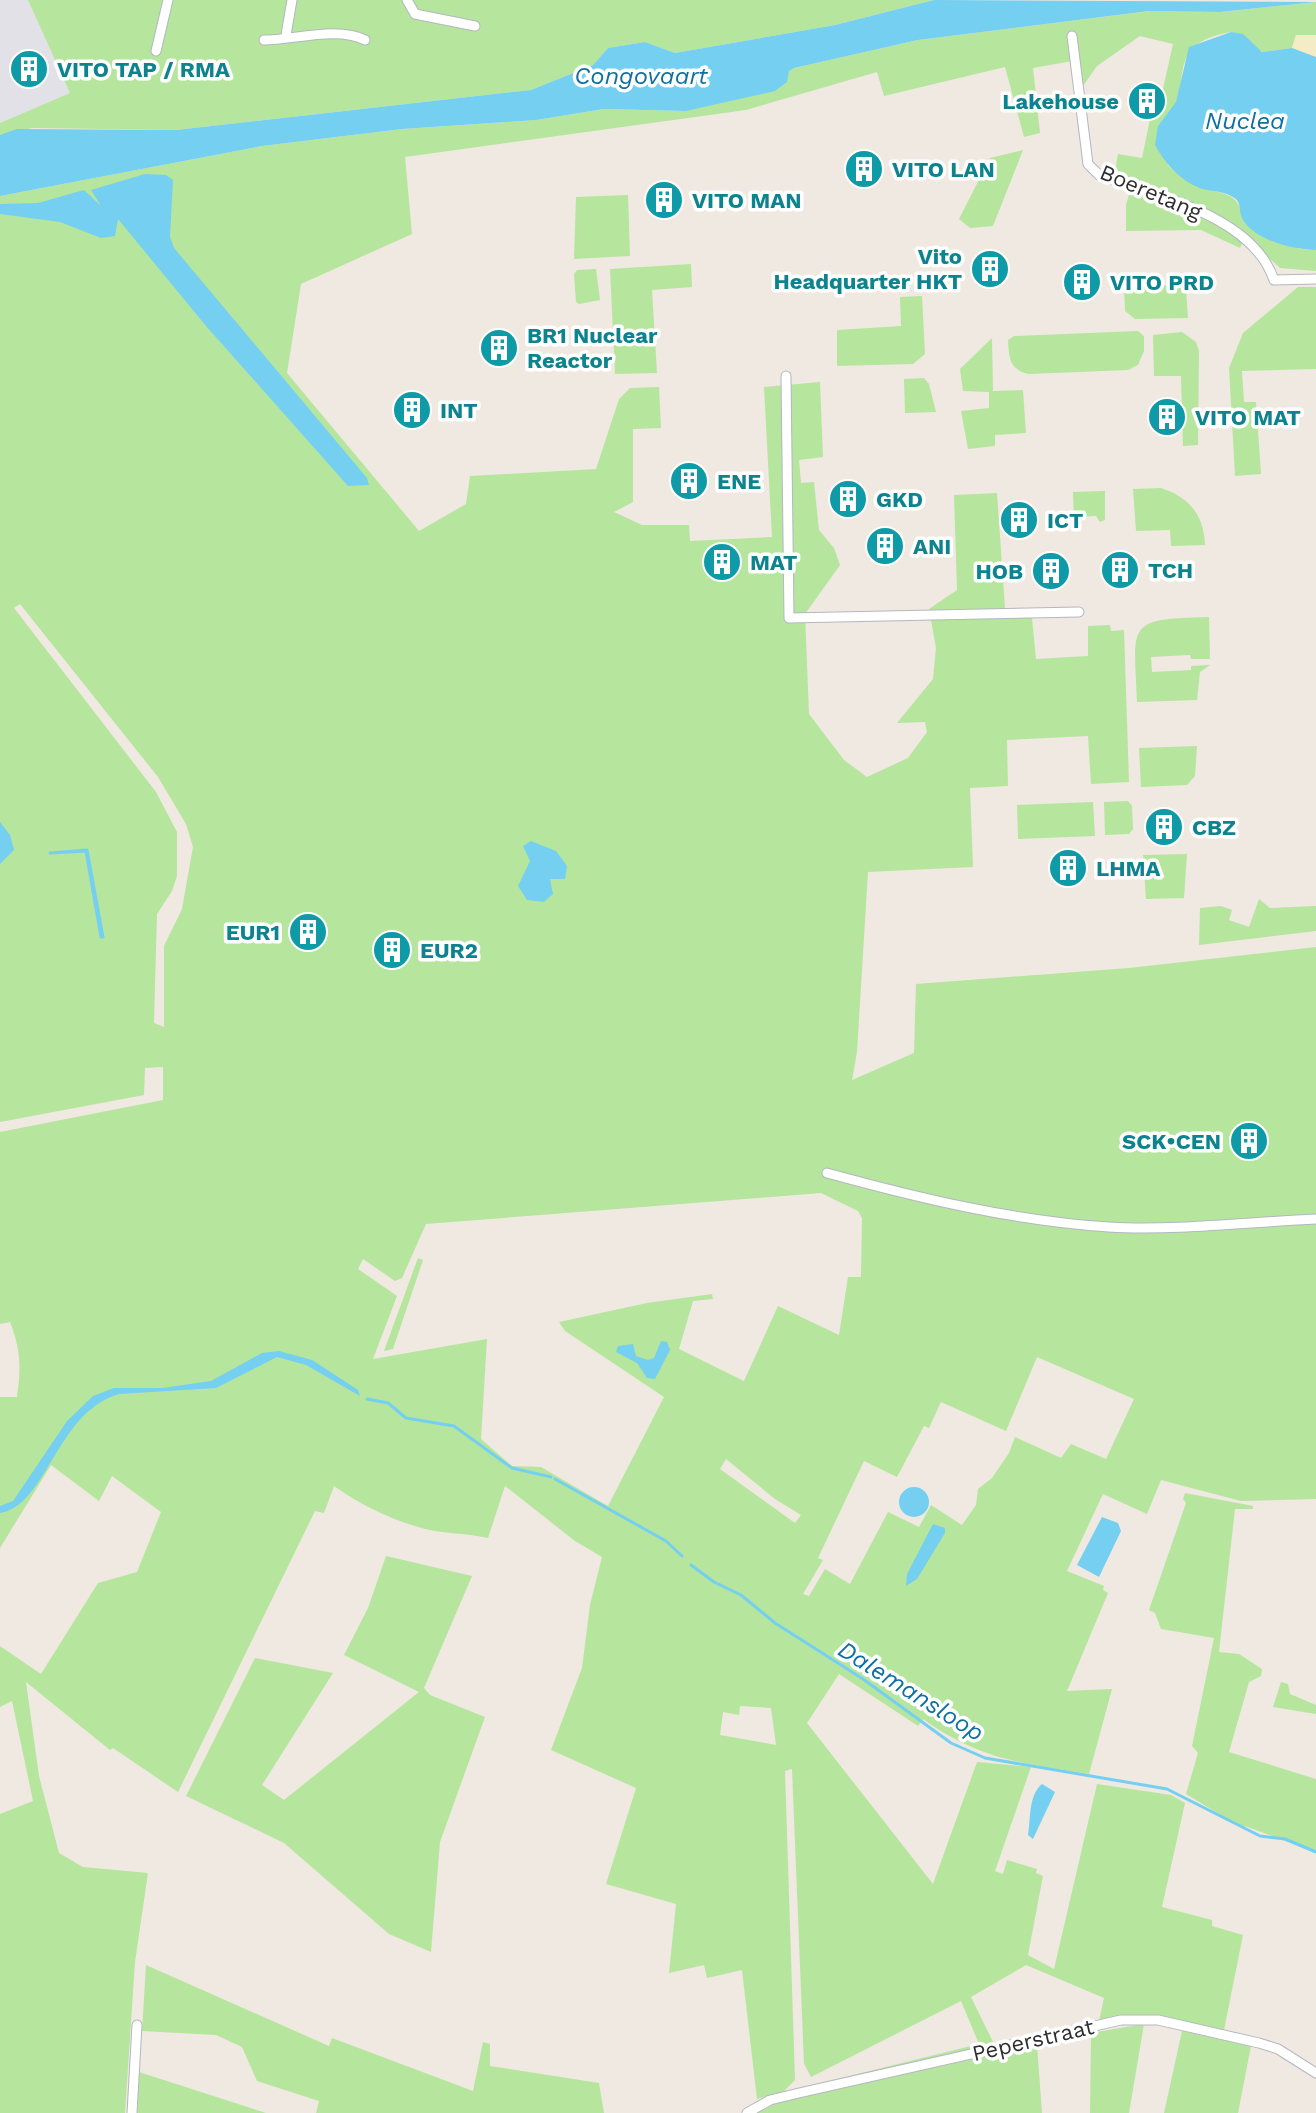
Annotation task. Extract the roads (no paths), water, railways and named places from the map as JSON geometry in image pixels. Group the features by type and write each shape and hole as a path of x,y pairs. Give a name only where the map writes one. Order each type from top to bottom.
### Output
{"street":[{"path":"156,51 168,0"},
{"path":"286,35 292,0"},
{"path":"407,0 415,14 475,26"},
{"path":"264,40 286,35 299,39 342,32 365,40"},
{"name":"Boeretang","path":"1072,36 1088,164 1099,175 1192,206 1261,254 1274,280 1316,279"},
{"path":"786,376 789,618 1079,612"},
{"path":"827,1173 903,1194 1049,1221 1096,1226 1316,1219"},
{"name":"Peperstraat","path":"747,2113 770,2100 1121,2020 1140,2019 1259,2043 1278,2049 1316,2073"},
{"path":"132,2113 137,2025"}],"water":[{"name":"Congovaart","path":"934,0 1316,2 1220,12 1149,11 918,40 794,68 789,71 787,82 775,91 686,111 604,109 536,120 402,129 262,146 0,196 0,135 17,129 176,130 531,90 593,65 608,48 645,42 675,53 835,25"},
{"name":"Nuclea","path":"1231,32 1243,34 1262,52 1292,48 1316,57 1316,250 1286,246 1264,238 1247,226 1237,200 1183,179 1170,167 1155,145 1158,126 1176,102 1189,47"},
{"path":"145,174 166,175 173,180 170,237 174,248 367,478 369,485 348,486 206,326 118,219 115,236 101,238 60,222 0,214 0,204 38,203 84,190 101,206 91,190"},
{"path":"0,822 10,835 14,850 0,864"},
{"path":"531,841 556,851 567,866 565,879 550,879 553,894 544,902 527,900 518,886 530,861 523,846"},
{"path":"661,1341 667,1342 670,1350 655,1379 647,1378 637,1363 616,1352 618,1346 633,1344 636,1356 648,1360 654,1358"},
{"path":"279,1351 312,1360 358,1390 360,1396 306,1365 277,1357 216,1388 119,1394 98,1404 80,1419 30,1494 16,1507 0,1513 0,1506 13,1501 67,1421 93,1396 114,1388 162,1388 211,1381 262,1353"},
{"path":"914,1487 925,1491 929,1502 925,1513 914,1517 903,1513 899,1502 903,1491"},
{"path":"1102,1517 1118,1523 1121,1531 1099,1577 1077,1565"},
{"path":"933,1524 945,1528 945,1533 917,1579 906,1586 907,1574"},
{"path":"1042,1784 1055,1792 1033,1839 1028,1835 1031,1808 1034,1795"}],"waterway":[{"path":"87,850 103,937 86,851 50,853 87,850"},
{"name":"Dalemansloop","path":"367,1399 388,1403 406,1418 454,1426 512,1468 551,1477"},
{"name":"Dalemansloop","path":"555,1479 666,1541 682,1556"},
{"name":"Dalemansloop","path":"691,1565 714,1582 741,1595 775,1623 863,1679 951,1743 985,1758 1167,1789 1260,1836 1285,1839 1316,1852"}],"place":[{"name":"VITO TAP / RMA","path":"29,69"},
{"name":"Lakehouse","path":"1147,101"},
{"name":"VITO LAN","path":"864,169"},
{"name":"VITO MAN","path":"664,200"},
{"name":"Vito Headquarter HKT","path":"990,269"},
{"name":"VITO PRD","path":"1082,282"},
{"name":"BR1 Nuclear Reactor","path":"499,348"},
{"name":"INT","path":"412,410"},
{"name":"VITO MAT","path":"1167,417"},
{"name":"ENE","path":"689,481"},
{"name":"GKD","path":"848,499"},
{"name":"ICT","path":"1019,520"},
{"name":"ANI","path":"885,546"},
{"name":"MAT","path":"722,562"},
{"name":"TCH","path":"1120,570"},
{"name":"HOB","path":"1051,571"},
{"name":"CBZ","path":"1164,827"},
{"name":"LHMA","path":"1068,868"},
{"name":"EUR1","path":"308,932"},
{"name":"EUR2","path":"392,950"},
{"name":"SCK•CEN","path":"1249,1141"}]}
